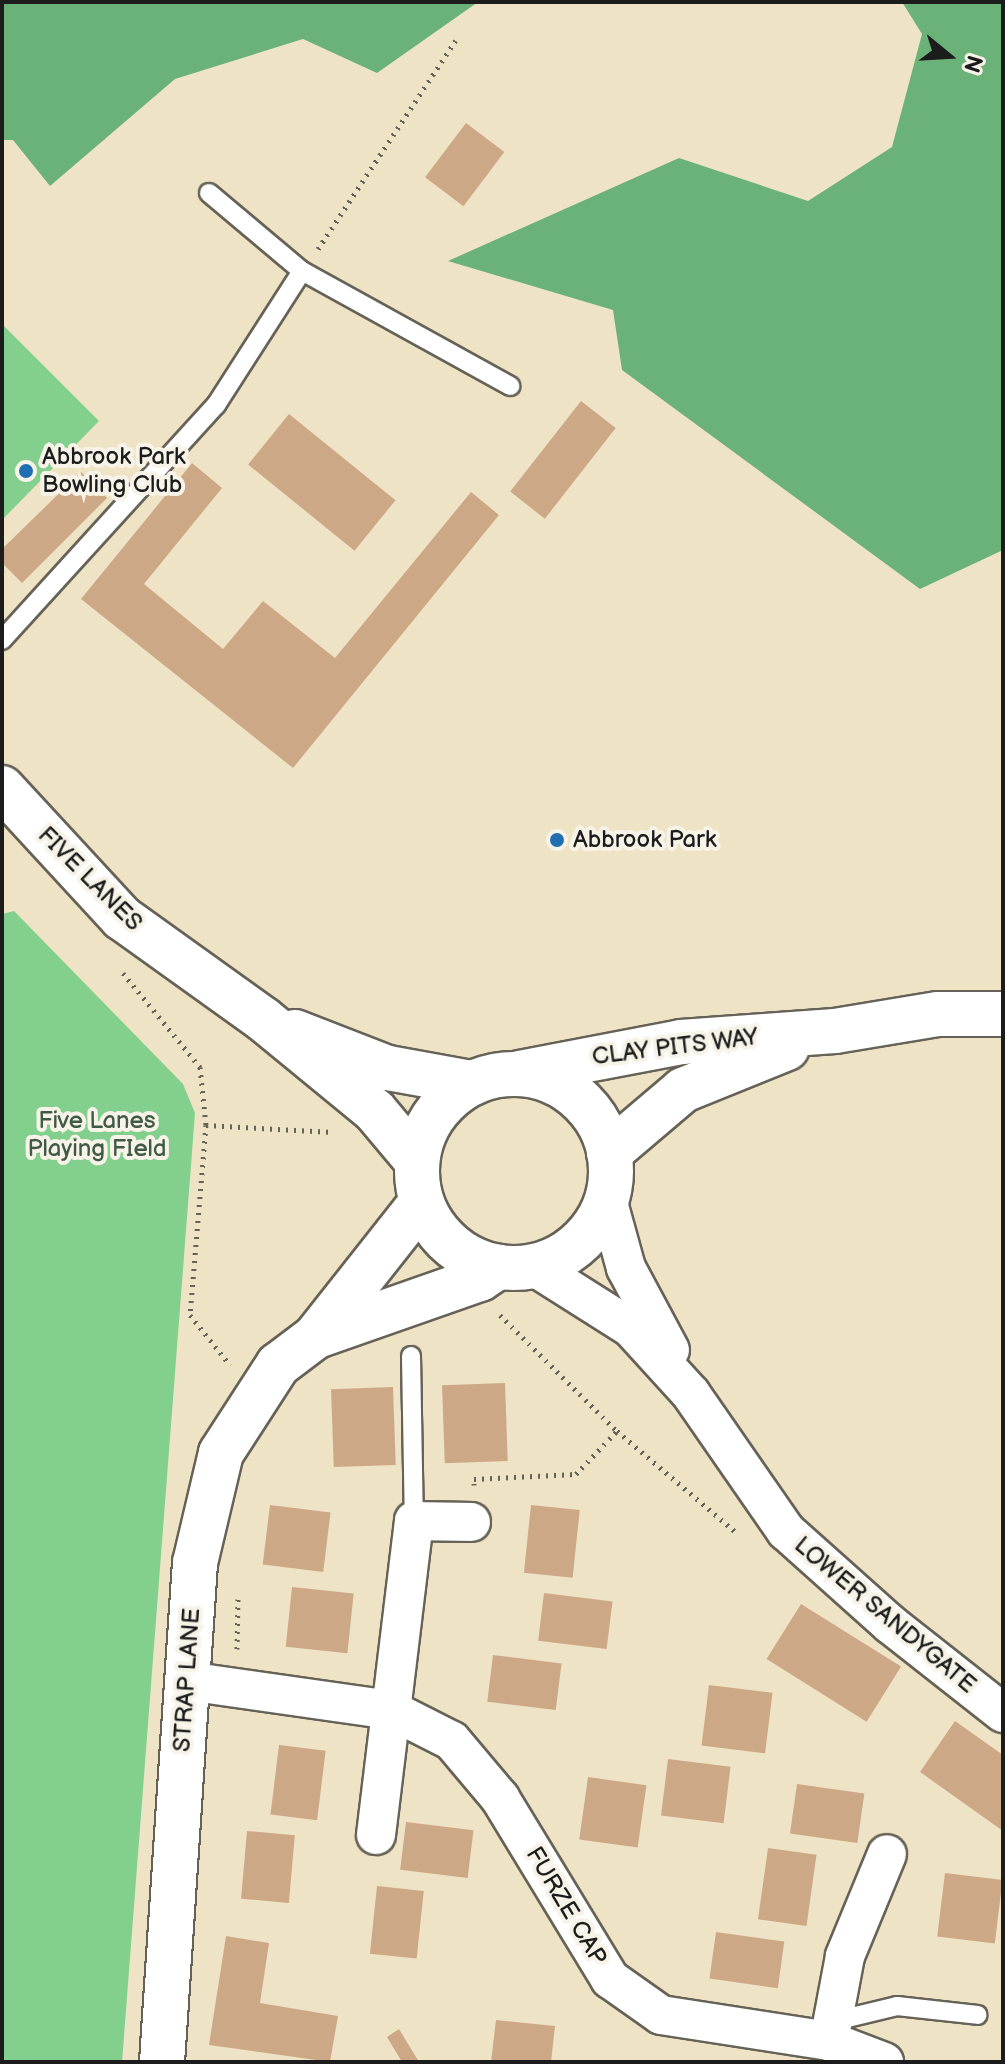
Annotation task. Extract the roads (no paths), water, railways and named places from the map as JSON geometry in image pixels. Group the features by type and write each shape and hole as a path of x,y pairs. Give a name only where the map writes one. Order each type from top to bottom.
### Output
{"main road":[{"name":"FIVE LANES","path":"2,788 122,918 263,1019 375,1111 419,1182"},
{"name":"CLAY PITS WAY","path":"516,1073 681,1042 835,1031 938,1014 1003,1014"},
{"name":"FIVE LANES","path":"263,1019 388,1068 471,1083"},
{"name":"CLAY PITS WAY","path":"609,1153 683,1090 835,1031"},
{"path":"516,1073 538,1077 577,1097 603,1132 609,1153 607,1199 587,1236 571,1250 516,1267 459,1252 430,1222 419,1182 429,1123 471,1083 516,1073"},
{"name":"STRAP LANE","path":"315,1337 419,1182"},
{"name":"STRAP LANE","path":"162,2062 195,1563 221,1453 278,1365 315,1337 516,1267"}],"street":[{"name":"LOWER SANDYGATE","path":"607,1199 626,1268 691,1394 786,1531 890,1624 1003,1713"},
{"name":"LOWER SANDYGATE","path":"516,1267 631,1328 691,1394"},
{"path":"376,1835 414,1521 471,1522"},
{"name":"FURZE CAP","path":"187,1681 391,1710 452,1741 500,1798 610,1979 661,2015 832,2031 884,2062"},
{"path":"832,2031 845,1956 887,1854"}],"lane":[{"path":"209,193 302,271 510,386"},
{"path":"2,640 216,405 302,271"},
{"path":"411,1356 414,1521"},
{"path":"832,2031 897,2006 978,2015"}],"place":[{"name":"Abbrook Park Bowling Club","path":"26,471"},
{"name":"Abbrook Park","path":"557,840"}],"park label":[{"name":"Five Lanes Playing FIeld","path":"97,1135"}]}
